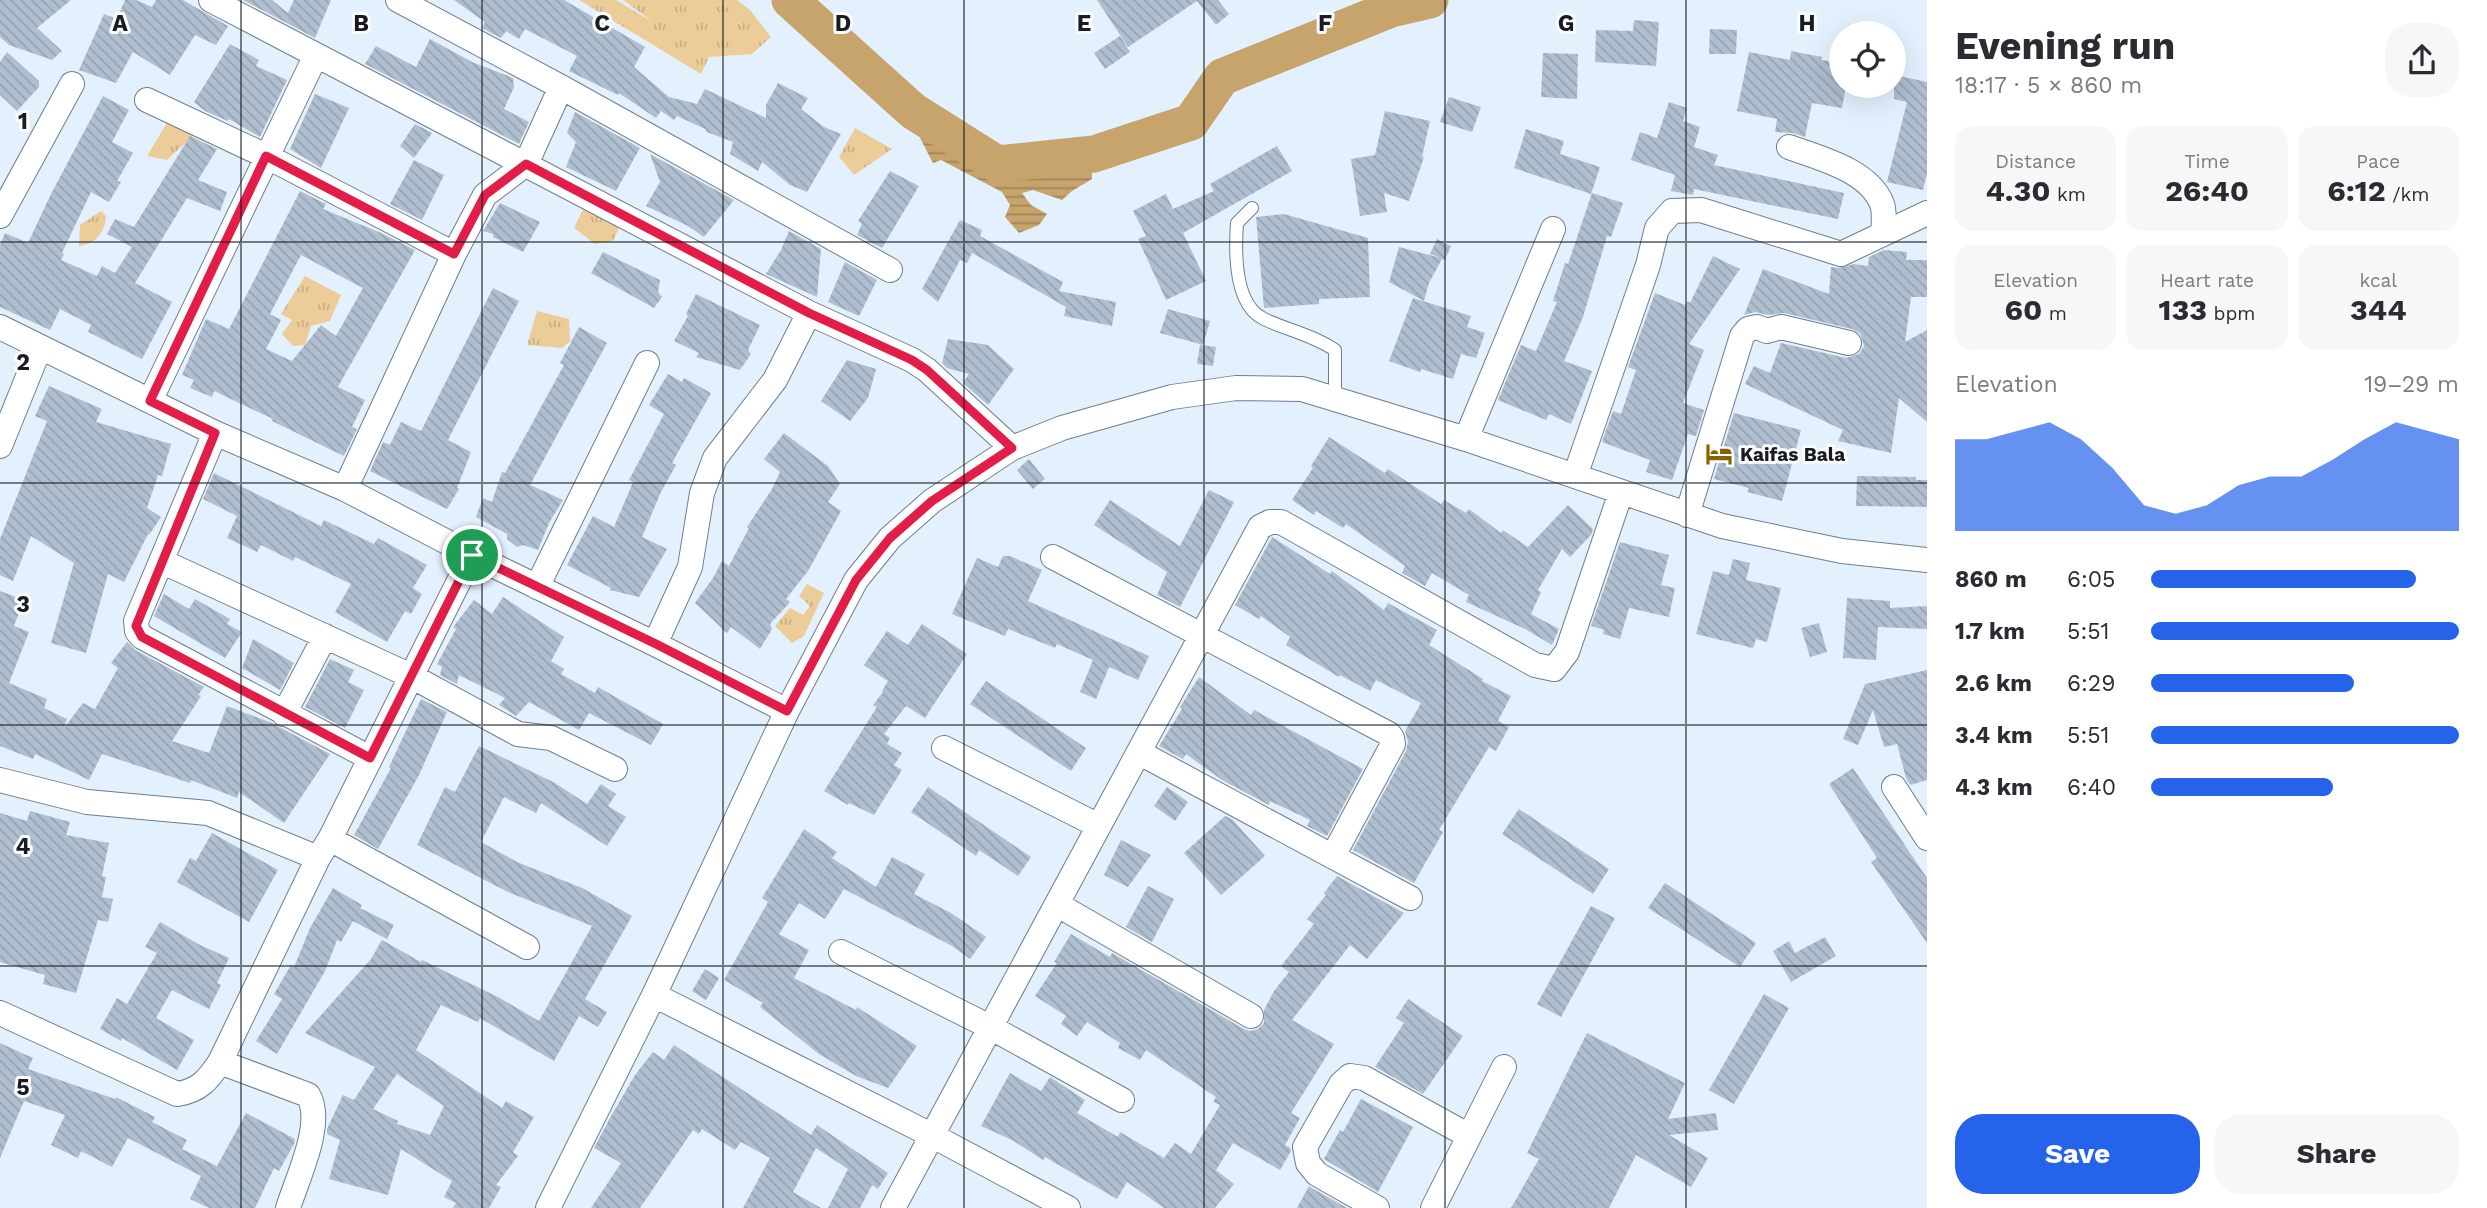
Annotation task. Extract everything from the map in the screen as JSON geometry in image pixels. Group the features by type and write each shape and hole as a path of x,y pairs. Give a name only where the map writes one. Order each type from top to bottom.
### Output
{"street":[{"path":"211,0 809,313 912,360 927,370 1012,448"},
{"path":"398,0 561,87 890,270"},
{"path":"150,401 316,55"},
{"path":"0,216 72,84"},
{"path":"345,489 454,254 485,195 526,164 561,87"},
{"path":"147,100 266,156 454,254"},
{"path":"1789,147 1845,167 1868,185 1882,204 1884,231"},
{"path":"1575,476 1648,265 1657,228 1672,211 1701,210 1841,254 1927,212"},
{"path":"1466,439 1553,229"},
{"path":"656,644 690,567 702,493 715,458 775,380 809,313"},
{"path":"0,327 215,433 345,489 787,711"},
{"path":"1687,515 1742,337 1748,330 1757,327 1767,331 1781,327 1849,343"},
{"path":"0,446 40,347"},
{"path":"537,587 648,363"},
{"path":"548,1208 654,995 787,711 856,580 890,538 932,501 1012,448 1062,428 1172,397 1236,388 1302,389 1466,439 1722,526 1818,547 1927,560"},
{"path":"215,433 136,621 139,634 370,758"},
{"path":"893,1208 1260,527 1270,522 1281,523 1535,665 1554,669 1567,653 1621,492"},
{"path":"0,1013 177,1094 188,1093 208,1080 220,1062 472,555"},
{"path":"1053,557 1389,734 1393,744 1333,856"},
{"path":"161,561 411,676 517,734 551,738 615,769"},
{"path":"284,714 325,636"},
{"path":"944,748 1099,826"},
{"path":"1140,753 1410,898"},
{"path":"0,780 87,802 208,813 324,849 527,947"},
{"path":"1894,787 1927,838"},
{"path":"1058,905 1251,1016"},
{"path":"841,951 990,1027 1122,1100"},
{"path":"654,995 933,1136 1068,1208"},
{"path":"220,1062 308,1095 313,1103 313,1129 288,1208"},
{"path":"1433,1208 1504,1067"},
{"path":"1377,1208 1317,1174 1308,1163 1306,1155 1305,1147 1341,1084 1350,1076 1364,1078 1469,1136"}],"lane":[{"path":"1252,208 1237,223 1241,292 1261,318 1325,342 1335,349 1335,401"}],"green space":[{"path":"579,0 616,0 653,22 623,0 737,0 750,10 771,37 752,54 709,57 701,74"},
{"path":"168,121 194,135 167,160 147,156"},
{"path":"855,128 892,149 854,175 839,157"},
{"path":"583,209 621,224 613,241 595,244 574,228"},
{"path":"101,211 106,216 102,232 95,240 79,246 80,225"},
{"path":"305,276 341,295 330,321 311,326 305,345 293,346 282,334 292,320 281,314"},
{"path":"537,311 569,319 570,341 562,348 527,345"},
{"path":"807,584 824,593 804,636 792,643 775,626 790,608 803,615 810,606 799,596"}],"shaded area":[{"path":"926,125 998,171 1091,158 1092,179 1062,200 1033,190 1022,193 1031,205 1047,214 1039,225 1019,233 1005,217 1010,205 1002,192 941,160 933,163 920,138"}],"building":[{"path":"0,0 71,0 37,28 62,51 52,60 9,45 0,37"},
{"path":"125,0 136,0 152,7 156,0 183,0 228,26 216,45 195,35 170,75 133,52 116,83 79,70 104,14 117,19"},
{"path":"243,0 272,0 288,13 294,0 331,0 315,38"},
{"path":"454,0 564,0 645,47 634,67 669,97 697,104 705,89 766,118 766,105 778,83 808,98 801,109 824,127 841,134 807,192 790,185 762,162 758,171 730,154 733,142 677,116 674,120 661,111 656,118 619,93 618,95 569,71 577,56 525,29 519,39 506,31 501,38 482,28 485,22"},
{"path":"1097,0 1218,0 1229,14 1216,25 1197,1 1128,47"},
{"path":"1634,20 1659,22 1656,66 1595,62 1596,30 1633,31"},
{"path":"1710,29 1737,30 1736,54 1709,54"},
{"path":"1120,36 1130,52 1105,69 1094,53"},
{"path":"430,39 472,62 513,78 514,87 504,109 529,122 519,144 365,64 376,46 416,67"},
{"path":"230,44 259,60 256,66 287,80 260,137 229,119 228,121 205,111 194,102"},
{"path":"1791,51 1822,57 1821,60 1829,61 1829,98 1844,98 1842,108 1812,103 1805,137 1775,132 1777,119 1737,111 1749,52 1790,60"},
{"path":"7,52 39,81 39,87 17,111 0,95 0,62"},
{"path":"1543,53 1578,54 1577,99 1541,97"},
{"path":"1906,78 1927,82 1927,173 1923,190 1887,182 1907,102 1894,99 1906,98"},
{"path":"315,94 349,108 321,168 290,149"},
{"path":"103,96 129,110 112,142 133,153 109,202 91,192 61,260 97,276 102,266 115,273 132,247 107,234 115,219 134,227 190,136 217,149 198,180 227,192 220,211 187,198 135,283 172,302 142,359 88,332 91,325 60,309 50,330 0,307 0,245 5,233 28,243"},
{"path":"1449,97 1481,107 1472,132 1440,122"},
{"path":"1669,102 1687,108 1683,121 1700,127 1694,147 1718,155 1714,165 1844,193 1838,219 1694,189 1693,195 1671,191 1675,175 1631,160 1640,132 1657,138"},
{"path":"1385,111 1430,121 1424,157 1409,201 1384,193 1387,212 1360,216 1351,159 1375,155"},
{"path":"575,112 640,148 616,191 566,167 576,142 567,133"},
{"path":"415,124 432,133 414,158 400,146"},
{"path":"1526,129 1564,141 1560,154 1600,167 1591,194 1514,168"},
{"path":"1277,146 1292,171 1183,233 1206,281 1166,300 1138,239 1146,236 1133,211 1166,194 1173,209 1214,191 1210,184"},
{"path":"650,154 734,200 704,237 688,226 646,206 660,182"},
{"path":"414,160 444,175 422,220 390,204"},
{"path":"890,171 919,186 882,248 857,235 862,224 858,221"},
{"path":"300,191 326,204 323,209 415,250 338,387 365,400 352,427 357,429 344,456 214,391 212,397 190,388 194,380 182,375 206,319 229,329","holes":["301,255 363,288 336,336 321,325 292,361 266,349 281,320 270,314"]},
{"path":"1592,193 1623,203 1611,237 1607,236 1583,317 1564,361 1592,371 1571,424 1549,414 1546,420 1498,400 1521,345 1536,351 1557,302 1553,301 1565,263 1568,264"},
{"path":"500,203 540,222 523,252 483,231"},
{"path":"1284,214 1368,238 1370,297 1319,299 1319,304 1264,308 1256,217"},
{"path":"960,220 982,230 980,236 1063,282 1059,291 1116,302 1112,326 1064,316 1066,307 972,253 967,263 960,260 938,302 922,289"},
{"path":"789,231 821,249 817,297 766,274"},
{"path":"1437,239 1451,246 1429,283 1424,301 1389,282 1399,247 1441,258 1430,254"},
{"path":"1884,250 1907,252 1906,260 1927,260 1927,297 1911,297 1905,342 1927,330 1927,422 1899,398 1891,453 1838,441 1843,430 1745,384 1754,366 1770,373 1781,343 1846,358 1859,354 1864,346 1860,333 1852,329 1784,313 1768,315 1755,312 1744,315 1763,269 1829,294 1831,267 1854,264 1868,266 1869,257"},
{"path":"603,252 660,280 658,292 662,297 654,308 591,273"},
{"path":"1713,256 1740,269 1689,344 1704,350 1683,403 1704,410 1696,436 1688,434 1672,480 1646,472 1650,460 1602,442 1613,411 1621,414 1636,370 1628,367 1655,293 1685,305 1688,301 1690,303"},
{"path":"845,262 877,280 859,316 828,302"},
{"path":"493,288 519,301 448,440 471,452 457,488 459,489 447,509 370,471 383,442 390,445 401,422 421,431"},
{"path":"696,294 760,325 748,350 751,354 740,370 696,357 699,353 674,341"},
{"path":"1413,298 1471,316 1467,327 1485,333 1476,358 1461,354 1453,379 1421,369 1420,372 1389,361"},
{"path":"1168,309 1210,321 1203,345 1160,333"},
{"path":"579,327 607,343 530,485 563,500 549,523 538,550 523,545 517,547 507,539 507,534 476,517 483,498 492,502 502,472 505,473 564,365 560,363"},
{"path":"948,339 988,345 1014,369 988,405 963,383 969,374 947,368 942,363"},
{"path":"1200,345 1216,347 1213,366 1197,364"},
{"path":"847,360 876,369 868,398 850,421 821,401"},
{"path":"668,374 682,382 684,378 711,393 672,463 676,465 642,537 667,549 639,597 610,590 611,588 567,565 593,516 614,527 633,482 629,480 664,414 649,405"},
{"path":"49,386 102,409 96,422 171,444 162,476 158,475 147,508 161,517 148,534 124,582 108,574 86,653 51,643 74,563 31,536 13,581 0,575 0,539 47,421 35,416"},
{"path":"1734,413 1801,430 1782,501 1747,492 1749,488 1714,479"},
{"path":"784,433 828,466 840,484 828,502 841,511 808,571 786,599 790,602 770,624 772,629 760,649 731,627 727,633 695,603 722,561 729,566 749,528 747,527 772,489 780,472 764,459"},
{"path":"1329,437 1385,473 1388,469 1441,504 1444,500 1466,513 1469,509 1501,533 1503,530 1528,547 1568,505 1593,529 1591,535 1570,557 1562,549 1538,590 1541,592 1531,614 1559,629 1552,645 1525,629 1466,602 1469,595 1432,573 1425,586 1402,573 1405,566 1346,524 1343,528 1316,511 1314,515 1292,500"},
{"path":"1029,459 1045,479 1033,489 1017,470"},
{"path":"214,473 321,526 324,520 374,544 378,538 427,565 413,588 422,594 411,614 405,611 387,642 335,612 351,584 295,557 293,561 261,545 257,552 227,538 237,516 203,499"},
{"path":"1857,476 1916,477 1916,480 1927,480 1927,507 1856,506"},
{"path":"1209,490 1234,502 1180,607 1157,595 1167,572 1094,525 1110,500 1180,546"},
{"path":"1272,537 1330,574 1332,571 1384,610 1388,603 1437,630 1429,645 1483,679 1482,681 1511,696 1498,721 1509,727 1496,751 1489,747 1439,830 1443,832 1414,883 1353,850 1406,751 1408,742 1405,731 1421,703 1376,680 1370,691 1340,675 1339,677 1286,645 1290,637 1261,616 1259,619 1235,605"},
{"path":"1620,542 1669,555 1661,585 1675,588 1669,617 1629,608 1620,639 1603,634 1604,630 1591,626"},
{"path":"1003,556 1010,556 1042,570 1028,601 1149,656 1138,680 1109,667 1096,699 1080,692 1093,660 1057,644 1055,648 1008,629 1005,636 952,614 977,558 998,567"},
{"path":"1733,559 1750,563 1746,580 1781,588 1767,642 1756,639 1753,648 1696,634 1713,571 1729,575"},
{"path":"0,591 24,600 14,626 29,632 9,683 47,699 44,708 67,719 64,728 83,703 95,709 118,668 111,663 127,642 135,650 204,687 172,741 209,753 227,706 272,723 330,754 284,823 239,792 237,798 191,780 190,783 102,754 89,780 35,754 33,759 0,746"},
{"path":"164,594 189,609 195,599 230,619 227,624 242,632 225,658 154,616"},
{"path":"503,597 564,637 551,661 564,669 561,674 595,693 598,687 663,724 651,745 589,713 579,730 529,702 516,716 499,705 505,698 459,675 457,684 440,675 442,667 437,664 456,629 453,627 474,600 492,614"},
{"path":"1847,598 1890,601 1890,608 1927,606 1927,629 1878,627 1876,660 1843,658"},
{"path":"1819,623 1827,652 1810,657 1801,628"},
{"path":"922,624 967,654 925,718 906,706 884,734 890,738 887,744 902,753 894,765 902,770 874,815 849,803 848,805 824,791 877,707 873,705 888,681 864,665 887,631 908,645"},
{"path":"253,639 294,663 280,690 242,668"},
{"path":"330,659 354,670 348,682 364,690 345,728 305,707"},
{"path":"1927,670 1927,780 1910,785 1897,744 1884,747 1873,710 1858,745 1843,739 1865,684"},
{"path":"1199,677 1251,715 1254,710 1363,769 1327,836 1307,826 1310,820 1270,801 1269,805 1222,780 1186,754 1183,759 1159,746"},
{"path":"986,681 1086,748 1071,771 970,704"},
{"path":"421,699 447,712 419,775 378,849 354,835 391,768 389,767"},
{"path":"479,746 555,783 587,804 601,784 616,794 608,806 626,817 607,846 541,803 536,813 504,797 481,842 517,862 582,888 632,916 585,999 607,1012 598,1027 579,1016 554,1061 480,1018 478,1022 441,1005 416,1050 502,1108 506,1101 534,1117 513,1152 518,1156 496,1185 501,1187 489,1208 453,1208 456,1203 444,1197 452,1181 401,1149 388,1195 329,1179 340,1140 327,1134 327,1129 343,1095 354,1100 375,1067 305,1033 371,959 382,940 421,962 422,960 500,998 539,1021 592,926 508,892 417,845 445,787 455,792","holes":["397,1074 444,1106 430,1135 397,1124 398,1121 373,1109"]},
{"path":"1853,768 1927,878 1927,943 1871,862 1877,858 1829,784"},
{"path":"928,787 1031,857 1018,876 979,850 976,856 911,812"},
{"path":"1167,787 1188,802 1175,821 1154,806"},
{"path":"1519,809 1609,869 1593,894 1502,834"},
{"path":"30,811 70,822 66,835 109,843 102,876 106,877 102,897 113,899 108,922 98,920 76,993 43,984 45,975 0,962 0,813 27,821"},
{"path":"1225,816 1232,819 1265,856 1221,895 1184,853"},
{"path":"804,829 837,852 832,858 876,887 892,857 925,874 914,894 951,913 986,937 970,959 952,946 844,889 825,919 799,903 779,934 809,950 794,978 856,1010 857,1007 917,1046 888,1088 856,1076 819,1054 760,1007 763,1003 724,980 768,902 762,898"},
{"path":"212,833 278,870 249,922 177,882 190,858 196,861"},
{"path":"1121,840 1151,855 1128,887 1104,875"},
{"path":"1337,876 1404,913 1367,959 1350,945 1292,1020 1334,1044 1291,1113 1300,1118 1285,1145 1291,1151 1280,1170 1233,1143 1216,1170 1234,1184 1215,1208 1164,1208 1127,1182 1117,1199 1045,1157 1043,1160 1012,1140 981,1126 1010,1073 1041,1091 1050,1077 1085,1100 1077,1113 1118,1137 1120,1132 1164,1158 1175,1143 1191,1154 1220,1105 1213,1102 1216,1097 1146,1050 1140,1060 1118,1048 1120,1043 1087,1022 1077,1036 1061,1024 1066,1016 1035,996 1057,963 1054,962 1071,934 1110,957 1112,953 1244,1029 1258,1029 1264,1023 1264,1010 1274,991 1289,972 1281,966 1314,924 1307,919"},
{"path":"1665,883 1756,943 1740,967 1648,908"},
{"path":"1148,886 1174,899 1152,942 1126,927"},
{"path":"333,888 362,905 360,908 394,925 387,939 353,921 341,942 337,940 325,971 277,1054 256,1041 282,999 274,994 291,965 294,967 310,928"},
{"path":"1591,906 1615,918 1561,1017 1537,1004"},
{"path":"160,922 229,958 217,983 221,985 209,1009 172,990 156,1018 194,1040 177,1070 122,1038 121,1041 100,1029 117,998 127,1004 157,953 145,947"},
{"path":"1825,937 1836,956 1791,982 1773,951 1789,941 1795,953"},
{"path":"705,969 719,978 706,1000 692,991"},
{"path":"1764,994 1789,1008 1734,1104 1709,1090"},
{"path":"1408,999 1463,1036 1423,1094 1375,1067 1404,1023 1396,1018"},
{"path":"1587,1033 1685,1083 1668,1119 1716,1113 1718,1130 1669,1135 1708,1158 1691,1187 1636,1155 1609,1208 1511,1208 1539,1159 1527,1153"},
{"path":"0,1043 33,1058 28,1069 115,1099 116,1097 155,1117 152,1122 187,1140 182,1149 217,1166 246,1113 295,1139 294,1144 279,1171 274,1168 255,1208 209,1208 190,1199 201,1176 128,1138 112,1167 81,1151 78,1158 51,1145 65,1115 24,1101 0,1158"},
{"path":"674,1045 811,1135 817,1125 888,1173 878,1189 872,1185 860,1208 828,1208 848,1169 816,1148 793,1192 821,1208 743,1208 770,1158 741,1142 735,1150 702,1129 699,1134 693,1130 640,1208 591,1208 621,1163 594,1148 635,1075 653,1052 664,1060"},
{"path":"1361,1099 1413,1127 1378,1192 1324,1159"},
{"path":"1310,1187 1347,1208 1297,1208"}],"waterway":[{"path":"790,0 913,111 997,164 1094,154 1191,122 1222,77 1391,9 1430,0"}],"place":[{"name":"Kaifas Bala","path":"1719,454"}],"route":[{"path":"266,156 454,254 485,195 526,164 809,313 912,360 927,370 1012,448 932,501 890,538 856,580 787,711 472,555 370,758 142,637 137,631 136,621 215,433 150,401 266,156"}]}
